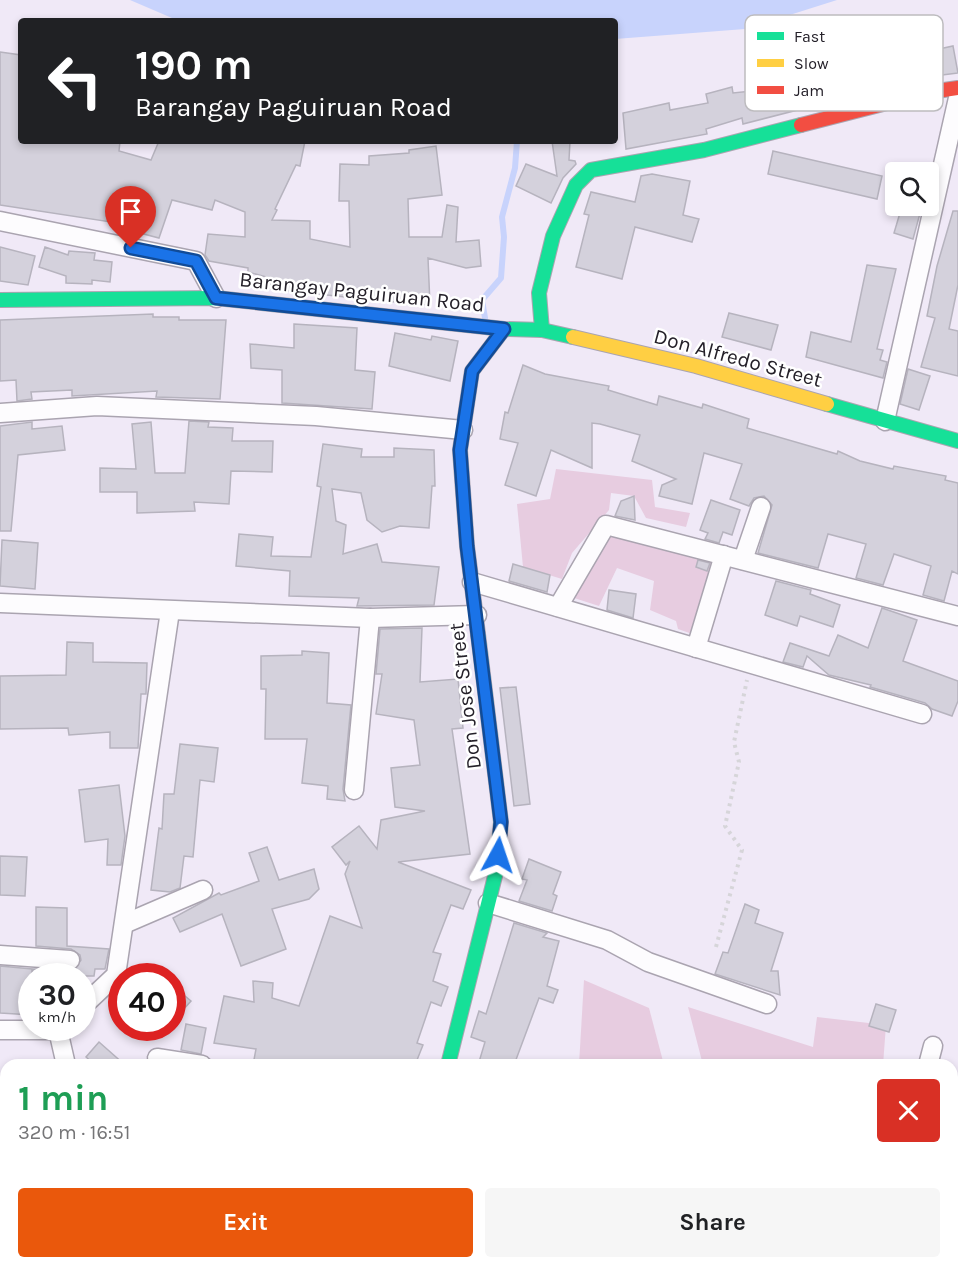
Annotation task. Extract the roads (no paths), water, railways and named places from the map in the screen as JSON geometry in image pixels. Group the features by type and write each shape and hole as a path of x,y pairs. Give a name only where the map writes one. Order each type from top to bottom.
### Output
{"street":[{"path":"943,90 958,88"},
{"path":"885,421 958,98"},
{"path":"542,330 539,293 553,236 576,185 591,170 704,150 856,111"},
{"path":"0,221 196,261 216,298"},
{"name":"Barangay Paguiruan Road","path":"0,300 216,298 504,329"},
{"name":"Don Alfredo Street","path":"504,329 542,330 696,366 958,441"},
{"name":"Don Jose Street","path":"449,1059 496,872 501,822 472,582 460,450 472,371 504,329"},
{"path":"0,413 98,406 316,416 463,430"},
{"path":"742,560 761,507"},
{"path":"558,607 606,525 958,616"},
{"path":"696,648 724,555"},
{"path":"472,582 922,714"},
{"path":"0,603 370,618 477,615"},
{"path":"96,994 116,975 171,610"},
{"path":"354,790 370,618"},
{"path":"124,924 203,890"},
{"path":"488,903 607,940 648,962 766,1005"},
{"path":"0,955 70,960"},
{"path":"0,1030 18,1030"},
{"path":"62,1041 65,1059"},
{"path":"930,1059 933,1047"},
{"path":"157,1058 163,1059"}],"water":[{"path":"130,0 837,0 789,15 745,15 745,29 618,39 618,18 172,18"}],"waterway":[{"path":"485,318 482,300 501,278 504,237 502,217 515,168 517,144"}]}
